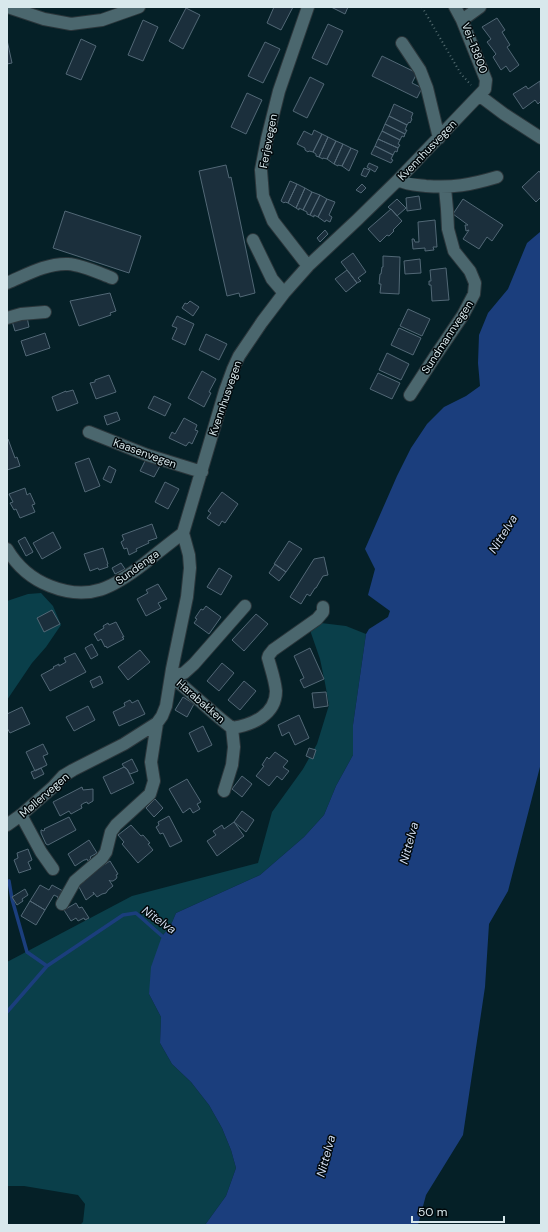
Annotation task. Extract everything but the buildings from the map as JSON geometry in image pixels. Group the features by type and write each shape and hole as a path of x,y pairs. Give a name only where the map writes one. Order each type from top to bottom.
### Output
{"street":[{"path":"8,7 44,19 71,24 102,20 139,7"},
{"name":"Ferjevegen","path":"308,7 279,91 261,170 263,196 273,221 308,266"},
{"path":"455,7 462,20"},
{"name":"Vei-13800","path":"480,7 462,20 486,80 485,89 480,96"},
{"path":"402,43 420,70 439,138"},
{"path":"480,96 504,114 541,138"},
{"name":"Kvennhusvegen","path":"183,533 225,391 233,369 250,340 284,293 308,266 358,220 480,96"},
{"path":"398,180 406,184 445,188 475,184 497,177"},
{"name":"Sundmannvegen","path":"410,395 464,315 474,294 475,283 470,271 454,251 448,229 448,209 445,188"},
{"path":"253,240 272,279 284,293"},
{"path":"7,283 44,268 69,264 84,267 112,278"},
{"path":"7,318 21,314 45,312"},
{"name":"Kaasenvegen","path":"89,432 147,455 202,472"},
{"path":"62,904 75,881 102,858 106,852 111,832 116,825 150,794 154,781 151,762 157,723 166,706 190,568 189,555 183,533"},
{"name":"Sundenga","path":"7,549 12,557 33,577 59,590 80,593 102,589 124,579 183,533"},
{"name":"Harabakken","path":"171,676 184,673 194,664 245,606"},
{"name":"Harabakken","path":"171,676 232,728 245,726 258,720 268,711 275,698 276,692 268,658 269,655 273,650 317,619 323,612 322,607"},
{"name":"Møllervegen","path":"7,825 54,787 63,776 124,744 157,723"},
{"path":"224,791 232,764 234,748 232,728"},
{"path":"21,815 52,869"}],"path":[{"path":"422,7 461,74 480,96"}],"shaded area":[{"path":"41,593 53,606 61,625 46,647 32,663 7,700 7,601 28,594"},
{"path":"321,623 346,626 366,634 353,725 353,755 336,786 324,815 304,837 260,875 176,913 170,927 162,936 149,994 161,1017 160,1043 172,1064 191,1082 209,1105 222,1128 231,1150 236,1168 226,1196 205,1225 80,1225 83,1222 85,1204 78,1195 24,1186 7,1186 7,962 132,896 258,863 272,812 303,769 317,744 329,705 320,659 311,633 310,625"}],"water":[{"name":"Nittelva","path":"540,232 541,763 508,891 489,924 485,987 463,1135 426,1195 418,1225 205,1225 226,1196 236,1168 231,1150 222,1128 209,1105 191,1082 172,1064 160,1043 161,1017 149,994 151,967 162,936 170,927 176,913 260,875 304,837 324,815 336,786 353,755 353,725 366,634 369,629 388,617 390,611 368,595 375,569 365,549 397,476 411,448 427,424 444,407 466,396 480,386 478,363 479,335 488,313 508,289 527,243"}],"waterway":[{"name":"Nitelva","path":"9,881 12,899 27,952 47,966 123,915 136,913 166,938"},
{"path":"7,1012 47,966"}]}
